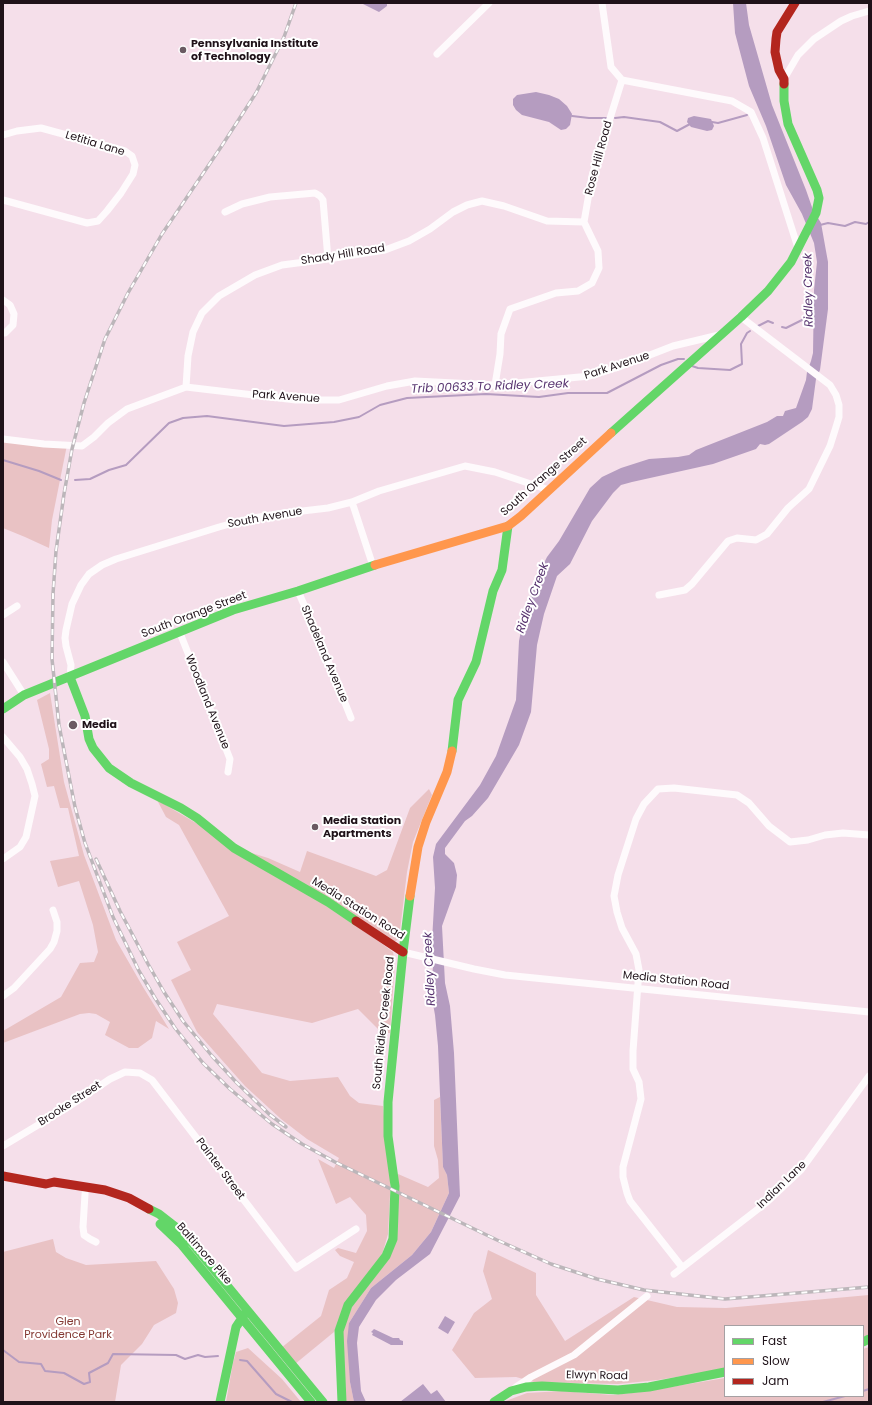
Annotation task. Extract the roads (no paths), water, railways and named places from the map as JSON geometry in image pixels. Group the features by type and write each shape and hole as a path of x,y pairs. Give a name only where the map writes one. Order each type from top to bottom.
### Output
{"main road":[{"path":"784,79 775,52 776,39 780,25 795,3"},
{"name":"South Orange Street","path":"3,709 24,695 233,610 508,526 741,317 781,276 807,231 819,203 819,194 788,124 784,101 784,79"},
{"name":"South Ridley Creek Road","path":"342,1402 339,1331 348,1305 386,1256 393,1239 395,1186 388,1136 388,1102 403,952 412,880 418,847 426,822 447,772 453,746 458,700 476,662 493,591 502,570 508,526"},
{"name":"Media Station Road","path":"67,678 85,716 90,742 100,758 109,768 131,784 181,808 197,818 234,848 328,902 403,952"},
{"path":"3,1176 46,1184"},
{"name":"Baltimore Pike","path":"46,1184 54,1182 105,1190 129,1198 152,1209 165,1219 182,1233 245,1313 311,1402"},
{"name":"Baltimore Pike","path":"46,1184 52,1188 103,1197 126,1205 141,1212 161,1225 177,1239 245,1313 323,1402"},
{"path":"220,1402 235,1333 245,1313"},
{"name":"Elwyn Road","path":"494,1402 511,1391 526,1387 542,1386 618,1390 649,1387 724,1372"}],"street":[{"path":"436,54 489,3"},
{"path":"602,3 611,67 622,80 732,101 751,112 762,138 798,248"},
{"path":"784,79 798,55 814,39 841,21 869,11"},
{"name":"Rose Hill Road","path":"584,222 592,176 622,80"},
{"name":"Letitia Lane","path":"3,135 23,129 41,128 125,150 132,156 135,165 133,174 121,193 107,212 98,221 87,223 3,200"},
{"path":"225,212 242,204 270,197 315,193 323,200 328,259"},
{"name":"Shady Hill Road","path":"186,387 188,356 193,332 202,313 219,296 255,275 282,265 385,250 409,241 430,229 453,212 482,200 547,220 584,222"},
{"path":"495,385 500,354 501,334 510,309 556,293 578,291 592,283 599,268 598,251 584,222"},
{"path":"3,300 10,305 14,314 13,325 5,333 3,333"},
{"path":"659,596 685,590 692,584 728,541 737,538 756,540 767,534 788,508 809,489 830,446 839,417 839,405 836,395 830,385 741,317"},
{"name":"Park Avenue","path":"3,439 44,444 82,446 94,437 108,423 127,410 186,387 296,400 339,400 387,386 415,381 495,385 590,376 619,368 673,346 721,335"},
{"name":"South Avenue","path":"67,678 71,665 65,638 72,604 81,585 89,574 116,558 219,527 277,514 328,508 352,502 379,491 465,466 495,472 549,490"},
{"path":"352,502 373,566"},
{"name":"Shadeland Avenue","path":"298,591 351,718"},
{"path":"3,615 17,606"},
{"name":"Woodland Avenue","path":"180,632 230,759 228,772"},
{"path":"3,662 24,695"},
{"path":"3,737 20,757 27,769 35,796 26,837 20,848 3,859"},
{"path":"682,1267 630,1201 624,1184 623,1167 641,1099 639,1082 633,1070 639,970 636,954 622,928 614,896 618,875 636,819 644,804 658,789 674,788 737,795 749,802 769,826 790,842 843,833 869,835"},
{"path":"3,996 24,977 50,949 57,931 53,910"},
{"name":"Media Station Road","path":"403,952 455,965 505,975 869,1012"},
{"name":"Brooke Street","path":"3,1146 68,1107 110,1079 126,1072 140,1073"},
{"name":"Painter Street","path":"140,1073 152,1080 296,1268 356,1230"},
{"name":"Indian Lane","path":"674,1274 767,1202 801,1170 869,1076"},
{"path":"85,1194 84,1235 96,1242"},
{"path":"511,1391 531,1377 574,1355 647,1296"}],"water":[{"path":"361,3 387,3 387,6 379,12"},
{"name":"Ridley Creek","path":"733,3 746,3 749,25 772,105 813,210 821,223 828,262 828,309 820,370 816,379 812,409 808,417 802,422 769,444 760,444 756,449 713,464 621,485 613,493 592,521 570,564 557,576 544,614 537,645 531,712 519,745 488,798 472,816 465,821 445,848 445,854 454,863 457,875 456,887 442,926 445,983 450,1006 454,1053 460,1196 430,1254 396,1280 376,1300 359,1327 357,1343 361,1391 366,1402 354,1402 350,1382 347,1341 349,1323 371,1288 412,1255 431,1232 449,1193 447,1175 443,1167 438,1046 431,993 435,888 433,857 436,844 480,785 496,756 516,700 519,641 525,610 536,579 547,557 559,541 590,488 602,477 621,468 649,459 689,455 696,450 767,422 777,416 783,416 785,411 796,408 806,380 813,353 814,290 817,262 814,243 802,214 786,185 766,126 749,86 735,33"},
{"path":"536,92 559,99 567,106 572,114 570,125 566,129 561,130 549,122 522,115 516,110 513,105 513,99 517,95"},
{"path":"694,116 711,119 714,126 712,130 707,131 691,127 687,122 688,118"},
{"path":"445,1316 455,1322 448,1334 438,1328"},
{"path":"374,1329 393,1338 399,1338 403,1341 403,1345 391,1345 372,1335 373,1333 371,1332"},
{"path":"423,1384 431,1394 437,1390 446,1402 400,1402"}],"waterway":[{"path":"712,122 718,123 747,115"},
{"path":"572,116 607,118"},
{"path":"615,118 624,117 660,122 677,131 690,124"},
{"path":"820,225 828,223 845,226 855,222 866,224 869,222"},
{"name":"Trib 00633 To Ridley Creek","path":"782,327 786,328 814,314"},
{"name":"Trib 00633 To Ridley Creek","path":"758,326 768,321 773,323"},
{"name":"Trib 00633 To Ridley Creek","path":"692,366 698,368 730,370 742,364 741,344 747,333 750,331"},
{"name":"Trib 00633 To Ridley Creek","path":"75,480 90,479 109,470 126,465 169,423 183,418 207,416 284,426 334,422 359,417 380,405 407,398 486,394 539,397 568,393 607,393 661,365 678,359 684,359"},
{"name":"Trib 00633 To Ridley Creek","path":"3,460 39,471 61,480"},
{"path":"3,1350 19,1362 41,1364 45,1371 64,1373 84,1384 90,1382 89,1373 108,1363 113,1354 176,1355 185,1359 198,1355 205,1357 218,1356"},
{"path":"240,1360 247,1361 276,1394 292,1402"},
{"path":"864,1391 869,1389"},
{"path":"823,1402 841,1397"}],"railway":[{"path":"296,3 284,37 256,93 162,234 128,293 105,339 84,403 72,449 56,551 53,594 52,659 59,725 75,807 85,843 113,917 139,971 155,998 175,1028 203,1063 230,1089 272,1124 302,1144 335,1162 497,1240 551,1264 597,1279 644,1290 725,1299 869,1287"},
{"path":"96,859 120,911 148,964 183,1021 236,1082 269,1114 286,1127"}],"place":[{"name":"Pennsylvania Institute of Technology","path":"183,50"},
{"name":"Media","path":"73,725"},
{"name":"Media Station Apartments","path":"315,827"}],"park label":[{"name":"Glen Providence Park","path":"68,1328"}]}
